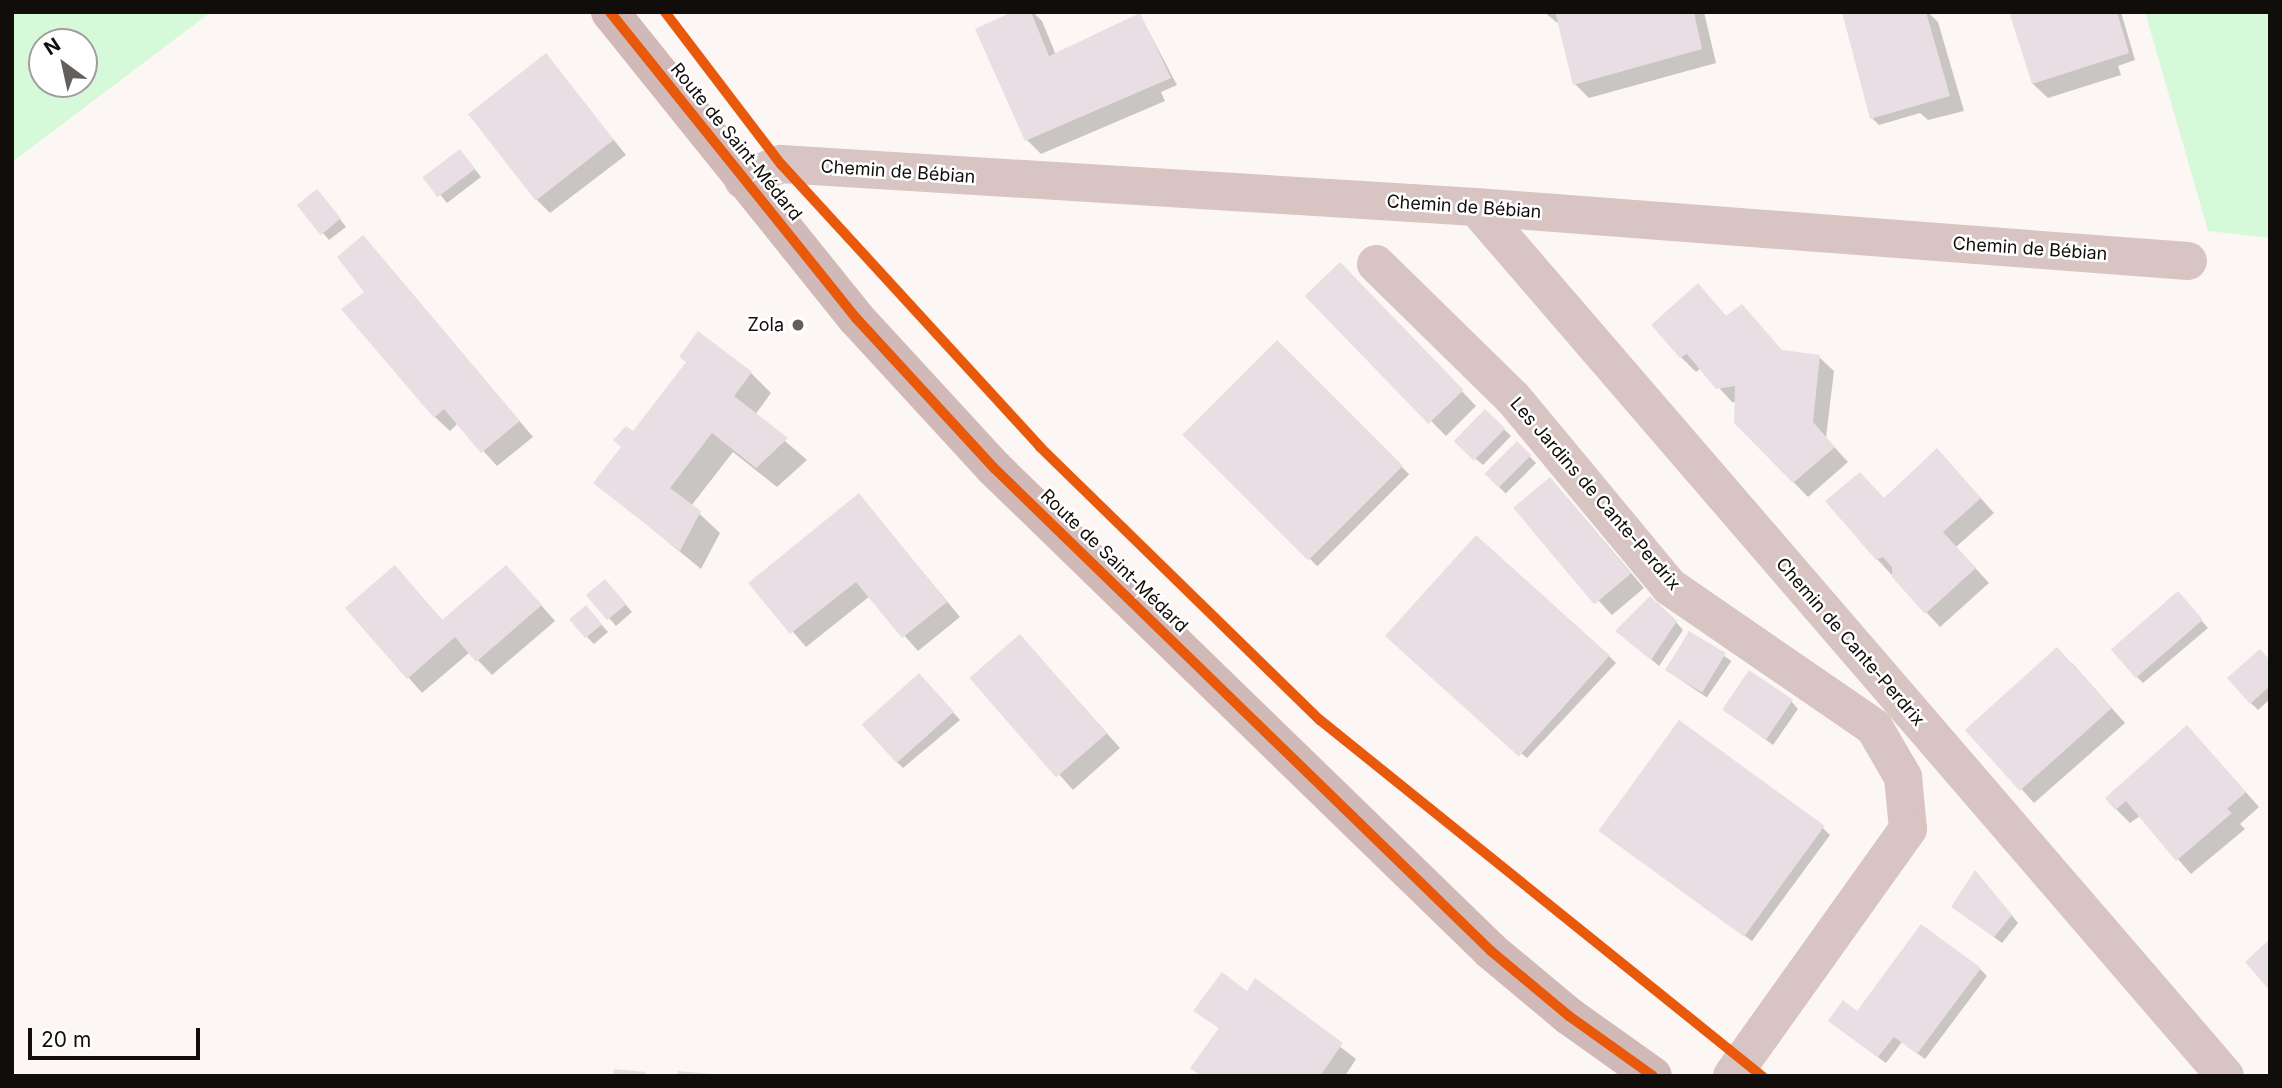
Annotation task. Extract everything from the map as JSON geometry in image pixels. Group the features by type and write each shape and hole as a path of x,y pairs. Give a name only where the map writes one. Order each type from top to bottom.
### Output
{"street":[{"name":"Route de Saint-Médard","path":"610,12 856,318 994,468 1491,951 1569,1016 1653,1076"},
{"name":"Chemin de Bébian","path":"743,180 780,164 1476,207 2188,261"},
{"name":"Chemin de Cante-Perdrix","path":"1476,207 2225,1076"},
{"name":"Les Jardins de Cante-Perdrix","path":"1376,264 1513,398 1670,587 1874,727 1903,776 1908,829 1732,1076"}],"green space":[{"path":"12,12 211,12 98,97 98,28 28,28 28,98 97,98 12,162"},
{"path":"2145,12 2270,12 2270,238 2208,231"}],"building":[{"path":"1012,12 1031,12 1049,56 1140,13 1171,78 1025,141 975,29"},
{"path":"1555,12 1694,12 1702,49 1573,85"},
{"path":"1842,12 1926,12 1950,96 1870,119"},
{"path":"2009,12 2117,12 2129,53 2032,84"},
{"path":"546,53 614,140 536,201 468,114"},
{"path":"460,149 475,169 438,197 422,177"},
{"path":"317,189 341,219 321,235 297,205"},
{"path":"363,235 520,421 481,453 444,409 434,418 341,309 364,292 337,257"},
{"path":"1340,262 1464,390 1428,424 1305,296"},
{"path":"1698,283 1726,316 1742,304 1782,350 1820,355 1813,422 1835,447 1793,483 1734,423 1735,386 1716,389 1687,354 1680,358 1651,325"},
{"path":"698,331 752,372 734,396 788,438 756,468 712,433 670,488 701,511 680,551 593,483 621,447 613,440 626,426 633,431 686,362 679,357"},
{"path":"1277,340 1403,466 1308,561 1182,435"},
{"path":"1485,409 1505,428 1474,461 1454,441"},
{"path":"1517,441 1531,455 1499,488 1484,474"},
{"path":"1937,448 1981,498 1943,532 1976,568 1925,614 1892,577 1892,567 1883,557 1876,560 1825,501 1860,472 1884,498"},
{"path":"1550,477 1631,574 1594,604 1513,508"},
{"path":"859,493 947,602 902,638 856,582 790,634 748,583"},
{"path":"1476,535 1610,655 1519,757 1385,636"},
{"path":"395,565 442,620 506,565 542,605 476,662 455,637 407,679 345,608"},
{"path":"605,579 626,604 607,620 586,595"},
{"path":"2178,591 2203,620 2136,678 2111,649"},
{"path":"1650,596 1677,621 1651,660 1615,631"},
{"path":"586,605 602,624 585,638 569,619"},
{"path":"1689,631 1726,653 1702,693 1665,670"},
{"path":"1020,634 1107,734 1056,778 969,678"},
{"path":"2057,647 2112,708 2020,791 1965,730"},
{"path":"2260,649 2270,660 2270,686 2250,704 2227,678"},
{"path":"1749,670 1793,700 1766,739 1722,710"},
{"path":"919,673 954,712 897,763 862,725"},
{"path":"1679,720 1825,826 1744,937 1598,831"},
{"path":"2187,725 2246,792 2227,809 2232,813 2176,861 2126,801 2115,810 2105,798"},
{"path":"1975,870 2012,915 1994,937 1951,907"},
{"path":"1921,924 1981,968 1917,1054 1894,1037 1878,1057 1828,1021 1843,1000 1857,1011"},
{"path":"2270,939 2270,991 2245,962"},
{"path":"1222,972 1247,991 1255,978 1343,1043 1320,1076 1201,1076 1190,1068 1219,1028 1193,1011"},
{"path":"614,1069 646,1072 646,1076 613,1076"},
{"path":"678,1071 713,1074 713,1076 677,1076"}],"cycle path":[{"path":"610,12 856,318 994,468 1491,951 1569,1016 1653,1076"},
{"path":"665,12 781,164 1040,447 1320,720 1762,1076"}],"place":[{"name":"Zola","path":"798,325"}]}
